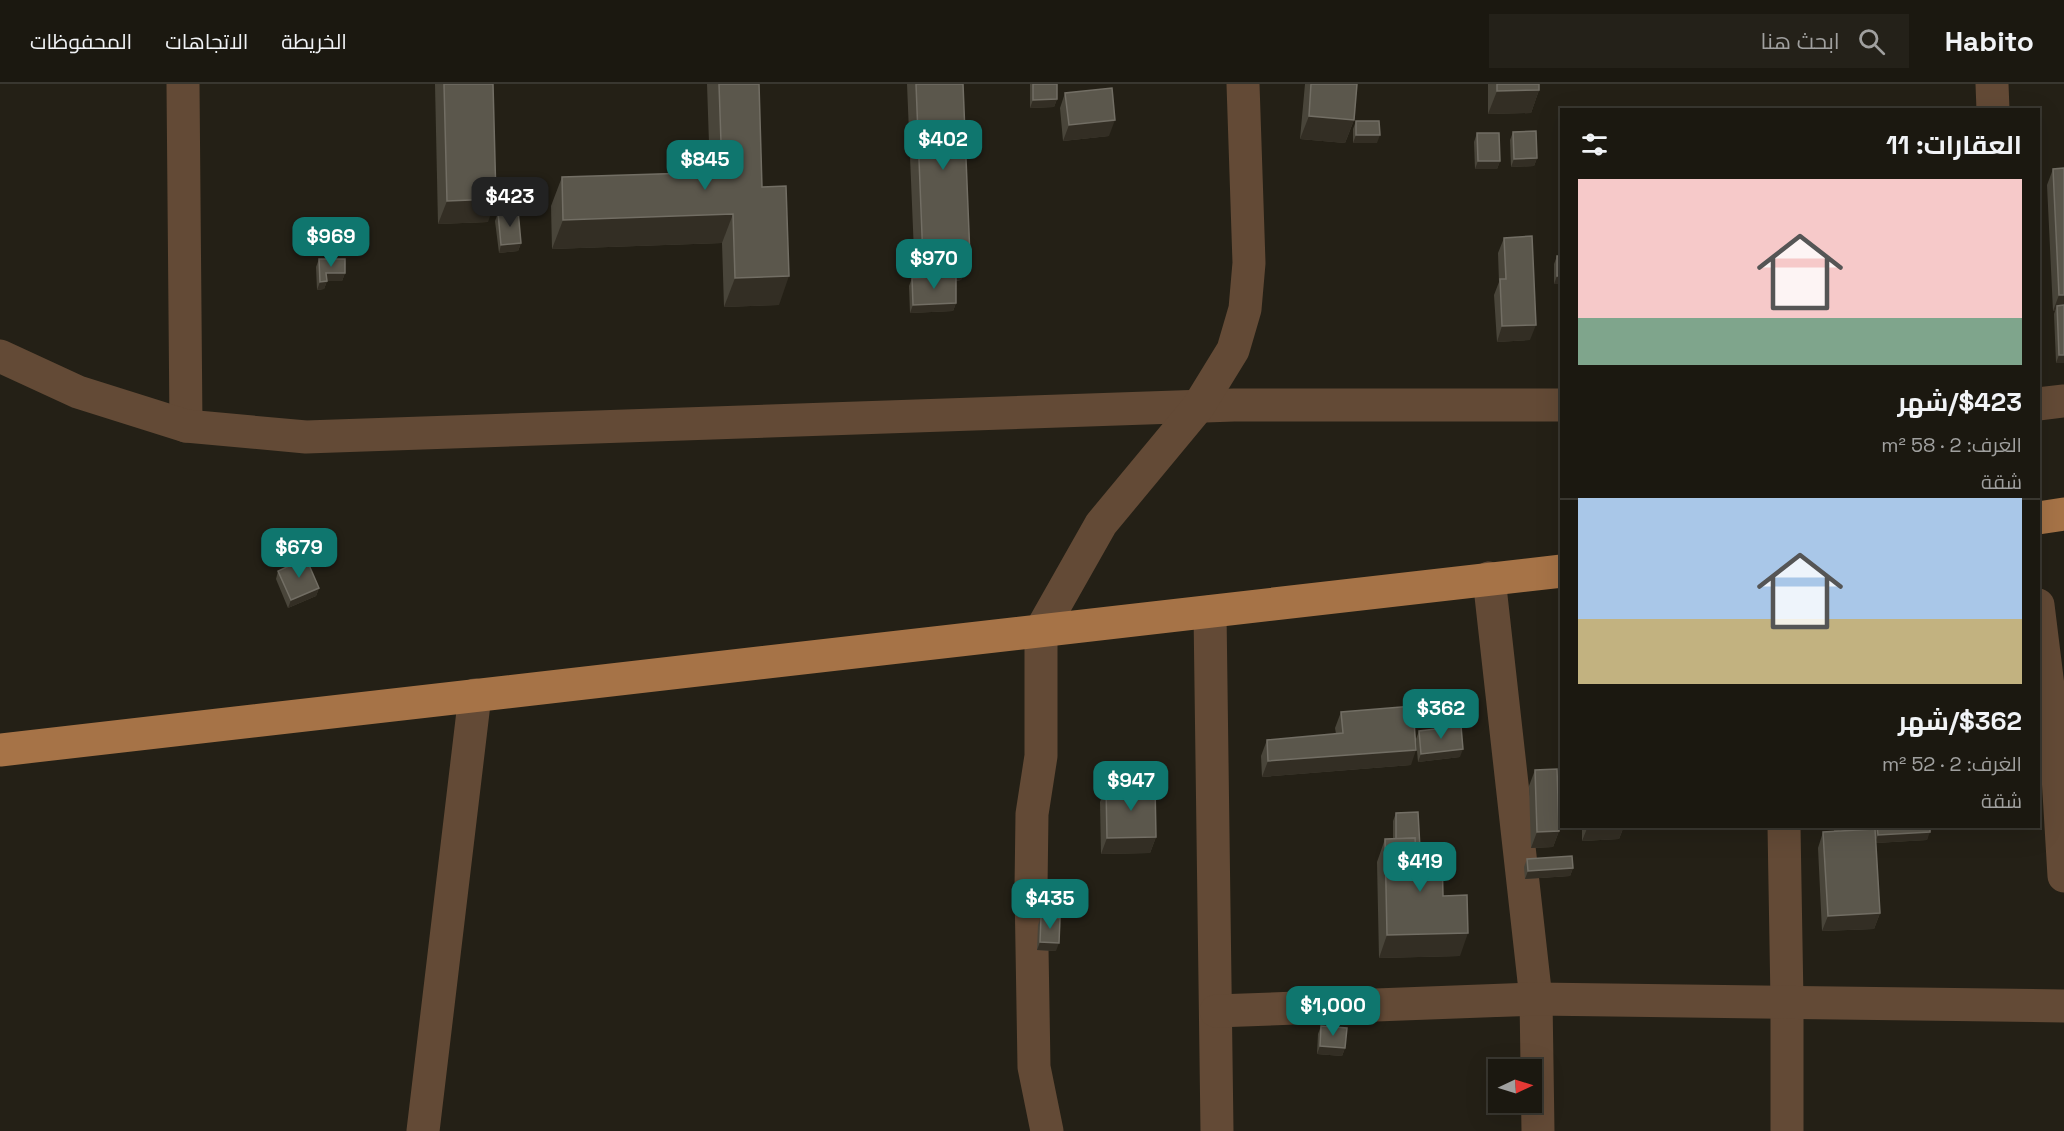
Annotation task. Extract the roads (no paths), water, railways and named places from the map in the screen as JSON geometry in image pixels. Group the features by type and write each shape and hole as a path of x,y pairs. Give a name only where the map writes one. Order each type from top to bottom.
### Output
{"main road":[{"path":"2040,518 2064,514"},
{"path":"0,750 1560,571"}],"street":[{"path":"183,84 186,426"},
{"path":"1047,1131 1034,1067 1031,888 1032,814 1041,756 1041,630 1101,524 1198,407 1233,350 1245,309 1249,263 1243,84"},
{"path":"1992,84 1993,108"},
{"path":"0,356 78,392 186,426 306,437 1198,407 1560,405"},
{"path":"2040,404 2064,401"},
{"path":"1489,578 1536,999 1538,1131"},
{"path":"1210,612 1217,1131"},
{"path":"2040,620 2057,759 2064,876"},
{"path":"423,1131 475,695"},
{"path":"1784,828 1787,1131"},
{"path":"1216,1011 1536,999 2064,1006"}]}
